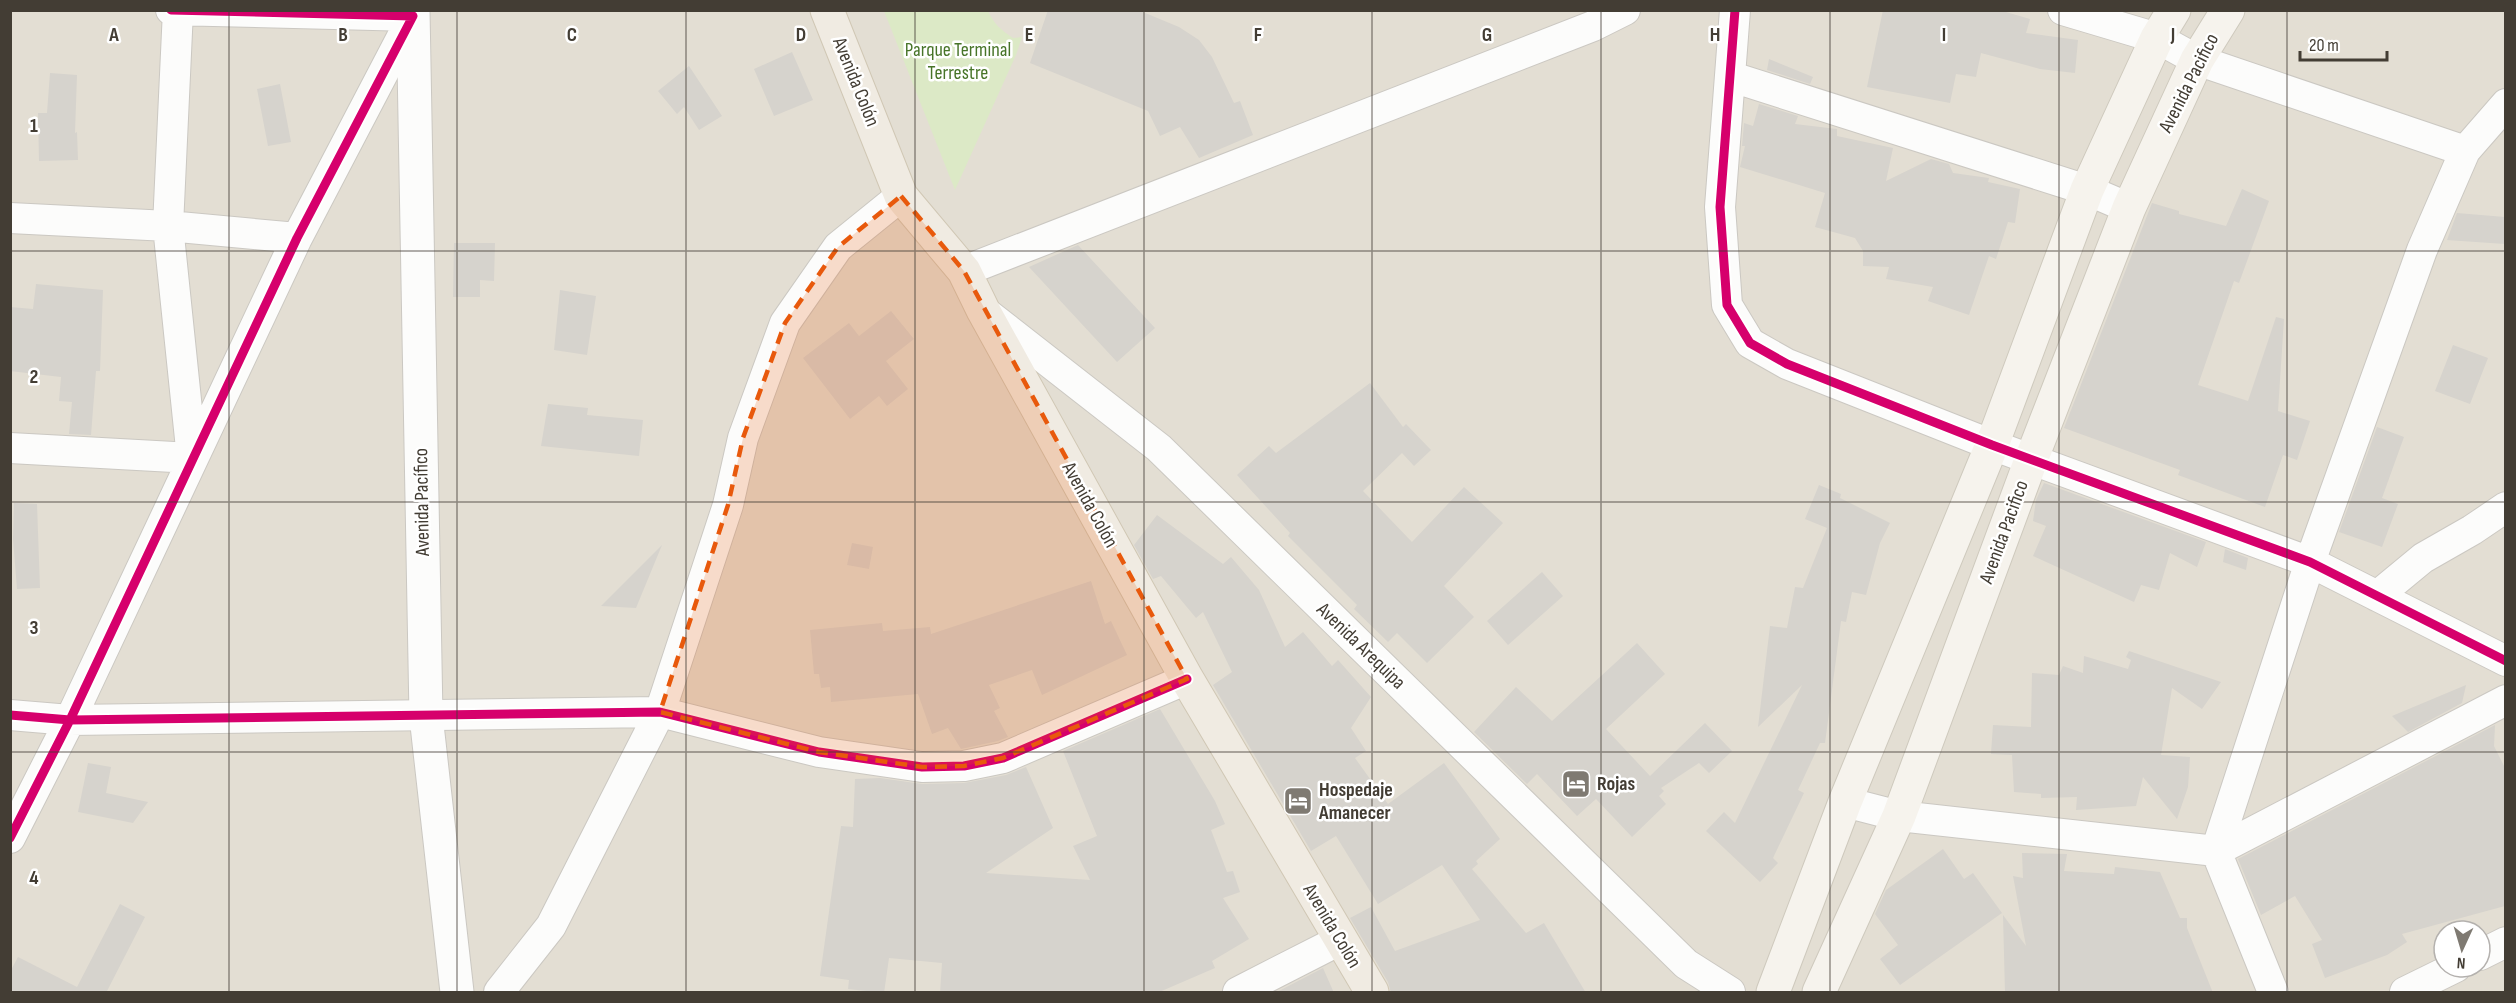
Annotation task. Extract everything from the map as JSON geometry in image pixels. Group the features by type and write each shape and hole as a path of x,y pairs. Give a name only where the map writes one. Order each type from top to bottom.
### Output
{"main road":[{"name":"Avenida Colón","path":"827,10 901,196 964,271 983,310 1187,679 1372,993"},
{"path":"1773,993 1845,802 1992,446 2087,190 2157,38 2174,10"},
{"name":"Avenida Pacifico","path":"1819,993 1899,816 2031,460 2129,208 2198,60 2228,10"}],"street":[{"path":"10,838 70,720 297,238 413,13 171,10"},
{"path":"964,271 1582,31 1624,10"},
{"path":"1735,10 1720,207 1727,305 1750,343 1787,364 1992,446 2310,562 2505,661"},
{"path":"2063,10 2157,38 2198,60 2464,151"},
{"path":"178,11 168,226 192,458"},
{"name":"Avenida Pacífico","path":"413,13 426,716 458,993"},
{"path":"1731,77 2087,190 2129,208"},
{"path":"2273,993 2216,851 2310,562 2414,271 2464,151 2505,104"},
{"path":"499,993 551,926 660,712 728,505 743,438 785,323 838,247 901,196"},
{"path":"10,218 168,226 297,238"},
{"name":"Avenida Arequipa","path":"983,310 1159,448 1686,964 1730,993"},
{"path":"10,448 192,458"},
{"path":"2377,596 2423,558 2472,530 2505,507"},
{"path":"2472,530 2505,534"},
{"path":"10,715 70,720 660,712 819,752 922,767 964,766 1003,758 1187,679"},
{"path":"1845,802 1899,816 2216,851 2505,700"},
{"path":"1238,993 1340,940"},
{"path":"2405,993 2432,979"}],"highlighted area":[{"path":"901,196 964,271 1187,679 1003,758 964,766 922,767 819,752 660,712 728,505 743,438 785,323 838,247"}],"shaded area":[{"path":"10,11 2505,11 2505,992 11,992"}],"green space":[{"name":"Parque Terminal Terrestre","path":"884,11 988,11 995,23 1005,32 1013,38 1022,37 955,190"}],"building":[{"path":"1048,10 1138,10 1179,27 1199,40 1212,57 1234,103 1240,101 1253,135 1199,158 1180,127 1160,136 1148,111 1030,63"},
{"path":"1883,10 1999,10 2030,19 2026,33 2078,40 2075,73 2040,69 1981,53 1976,77 1956,74 1950,103 1867,87"},
{"path":"792,52 813,100 774,116 754,69"},
{"path":"1769,59 1813,77 1810,84 1767,70"},
{"path":"689,66 722,116 699,130 684,107 677,114 658,91"},
{"path":"50,73 77,75 75,133 77,132 78,160 39,161 38,113 47,113"},
{"path":"280,84 291,142 268,146 257,89"},
{"path":"1759,104 1798,116 1795,124 1837,129 1837,136 1893,148 1886,181 1931,159 1949,164 1953,173 1989,178 1988,182 2020,189 2015,223 2008,222 1996,259 1989,256 1969,315 1928,301 1933,287 1886,279 1889,267 1863,266 1863,251 1855,238 1815,227 1825,193 1740,167 1745,146 1742,146 1744,123 1753,126"},
{"path":"2242,189 2269,201 2239,283 2234,281 2198,385 2248,401 2276,317 2284,319 2278,411 2310,421 2297,460 2283,455 2265,507 2178,475 2180,470 2064,428 2152,203 2179,211 2179,214 2226,226"},
{"path":"2457,213 2505,217 2505,244 2447,240"},
{"path":"454,243 495,243 494,281 480,280 480,297 453,297"},
{"path":"1078,245 1155,328 1117,362 1029,267"},
{"path":"36,284 103,290 100,371 96,371 91,435 69,434 72,402 59,401 61,377 10,371 10,307 33,309"},
{"path":"560,290 596,296 587,355 554,350"},
{"path":"891,311 914,339 886,361 908,389 887,406 879,396 850,419 803,358 849,323 859,336"},
{"path":"2453,345 2488,358 2470,404 2435,391"},
{"path":"1370,383 1403,427 1406,424 1431,450 1414,466 1402,453 1363,491 1412,542 1464,487 1503,523 1444,586 1474,617 1427,663 1397,633 1388,642 1354,609 1357,605 1288,536 1290,533 1237,475 1269,446 1276,453"},
{"path":"548,404 588,408 587,415 643,420 639,456 541,446"},
{"path":"2377,427 2404,437 2382,498 2398,504 2382,547 2339,532"},
{"path":"2044,483 2206,542 2197,567 2170,553 2159,590 2141,585 2134,602 2033,556 2046,526 2033,521 2036,500"},
{"path":"1819,485 1841,494 1840,498 1890,523 1880,543 1866,595 1852,592 1846,622 1841,621 1825,743 1820,743 1798,790 1804,793 1773,858 1778,863 1760,882 1706,831 1724,812 1735,823 1802,685 1758,727 1770,626 1787,628 1795,587 1803,588 1827,528 1805,519"},
{"path":"14,503 37,504 40,588 17,589 13,539"},
{"path":"1157,515 1223,564 1231,557 1259,590 1285,647 1303,632 1332,666 1338,660 1371,697 1351,728 1366,751 1355,758 1388,804 1444,763 1500,839 1476,861 1478,864 1472,869 1526,933 1544,923 1586,993 1391,993 1388,982 1350,918 1371,907 1395,951 1480,920 1442,865 1378,904 1336,836 1311,851 1213,685 1232,672 1203,612 1196,618 1161,576 1153,579 1134,545"},
{"path":"852,543 873,547 869,569 847,565"},
{"path":"662,545 636,608 601,606"},
{"path":"2225,549 2248,558 2246,570 2223,562"},
{"path":"1542,572 1563,596 1508,645 1487,621"},
{"path":"1091,581 1105,624 1111,621 1127,655 1042,695 1032,670 989,685 1000,708 994,711 1008,737 998,741 961,749 948,728 932,734 918,694 831,702 830,687 821,688 819,674 814,674 810,630 882,623 883,631 930,627 931,634"},
{"path":"1637,643 1665,674 1606,729 1650,776 1705,723 1732,751 1709,773 1699,763 1661,788 1664,791 1659,796 1666,804 1632,837 1596,799 1577,816 1537,774 1527,784 1474,732 1516,687 1552,721"},
{"path":"2129,651 2221,682 2202,709 2172,688 2161,755 2190,757 2188,787 2177,819 2143,777 2136,806 2076,810 2077,797 2041,798 2041,794 2014,792 2012,755 1991,754 1993,725 2031,727 2032,673 2059,675 2063,666 2083,673 2084,656 2128,669 2131,660 2126,657"},
{"path":"2466,685 2462,703 2408,732 2392,716"},
{"path":"1160,709 1215,801 1225,824 1211,830 1227,872 1233,871 1240,892 1223,898 1249,939 1212,961 1215,968 1157,993 940,993 942,963 889,958 884,993 848,989 849,980 820,976 841,826 853,827 855,779 880,778 922,784 964,783 1006,775 1026,767 1053,828 986,873 1090,880 1073,846 1097,836 1063,751"},
{"path":"2495,725 2494,746 2505,768 2505,906 2457,919 2432,919 2432,926 2402,934 2407,942 2387,955 2325,978 2312,944 2322,940 2295,896 2261,915 2238,859"},
{"path":"88,763 111,767 106,793 148,802 133,823 78,812"},
{"path":"1943,849 1964,879 1973,873 2002,913 1900,985 1880,959 1898,945 1875,914 1886,890"},
{"path":"2022,853 2067,854 2064,871 2114,874 2115,867 2160,872 2180,918 2187,918 2187,928 2213,993 2005,993 2003,915 2026,946 2013,876 2023,878"},
{"path":"120,904 145,917 106,993 10,993 10,972 18,957 77,987"},
{"path":"1323,968 1334,993 1275,993"}],"cycle path":[{"path":"10,838 70,720 297,238 413,16 171,10"},
{"path":"1735,10 1720,207 1727,305 1750,343 1787,364 1992,445 2310,562 2506,661"},
{"path":"10,715 70,720 660,712 819,752 922,767 964,766 1003,758 1187,679"}],"place":[{"name":"Rojas","path":"1576,784"},
{"name":"Hospedaje Amanecer","path":"1298,801"}]}
